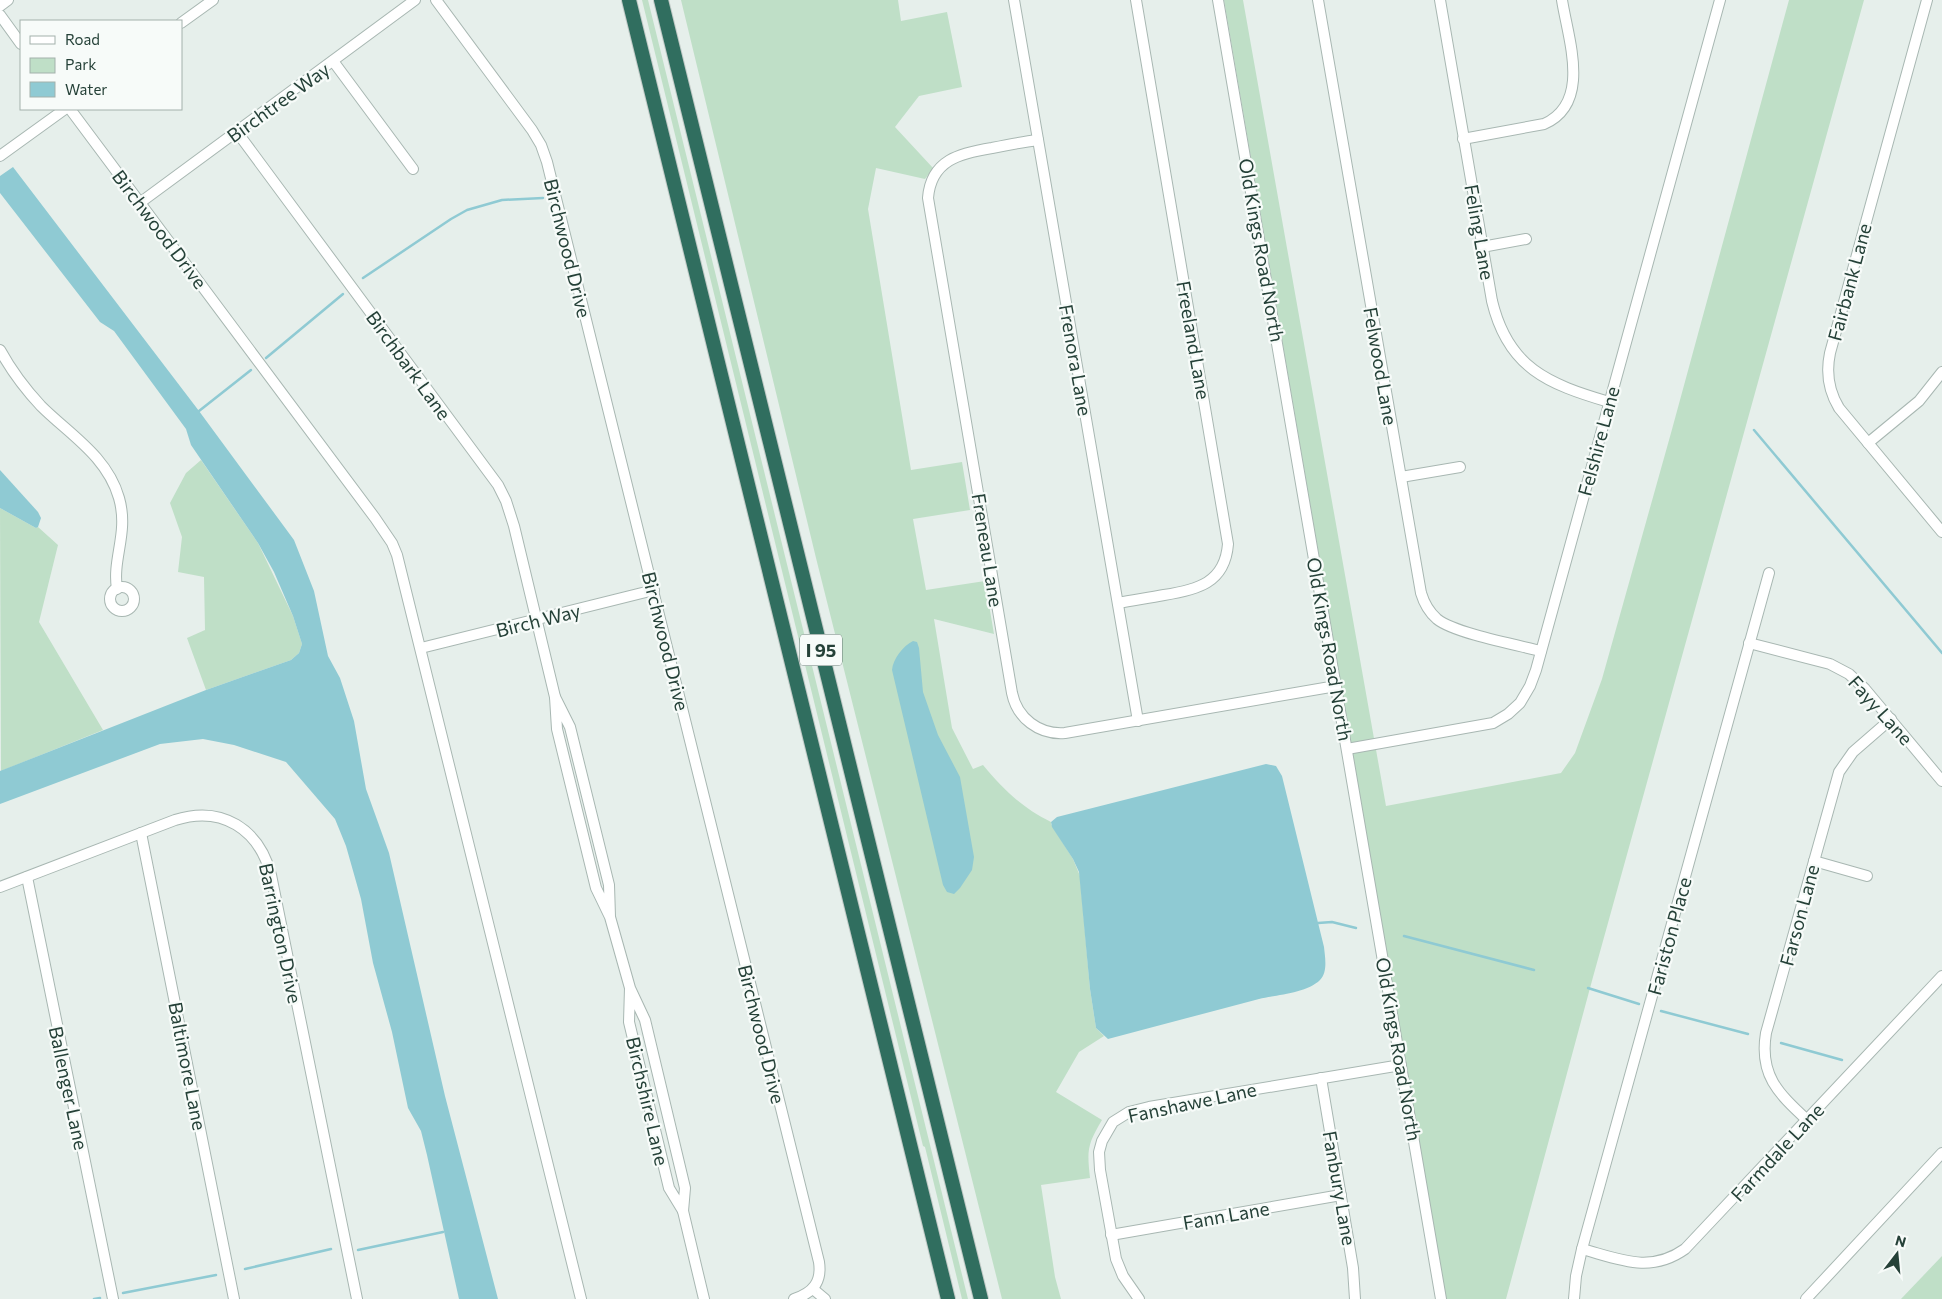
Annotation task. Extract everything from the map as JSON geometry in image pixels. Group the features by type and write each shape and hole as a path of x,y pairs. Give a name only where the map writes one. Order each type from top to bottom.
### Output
{"highway":[{"name":"I 95","path":"629,0 948,1299"},
{"name":"I 95","path":"661,0 981,1299"}],"street":[{"path":"0,6 8,0"},
{"path":"182,22 213,0"},
{"name":"Birchtree Way","path":"141,202 415,0"},
{"name":"Birchwood Drive","path":"436,0 532,130 543,150 654,590 819,1262 819,1274 813,1289"},
{"name":"Frenora Lane","path":"1014,0 1138,721"},
{"name":"Freeland Lane","path":"1118,603 1187,591 1204,585 1215,576 1222,566 1228,544 1136,0"},
{"name":"Old Kings Road North","path":"1218,0 1442,1299"},
{"name":"Felwood Lane","path":"1318,0 1419,586 1423,600 1430,611 1442,622 1456,628 1541,651"},
{"name":"Feling Lane","path":"1440,0 1495,313 1506,338 1532,369 1553,383 1609,402"},
{"path":"1464,139 1544,124 1555,118 1566,106 1573,90 1574,74 1562,0"},
{"name":"Felshire Lane","path":"1347,749 1481,726 1498,720 1513,710 1523,699 1533,678 1541,651 1720,0"},
{"name":"Fairbank Lane","path":"1926,0 1828,358 1828,378 1833,396 1843,413 1942,532"},
{"path":"0,15 20,43"},
{"path":"333,61 413,169"},
{"path":"0,156 64,110"},
{"name":"Birchwood Drive","path":"71,110 141,202 392,543 401,566 581,1299"},
{"name":"Birchbark Lane","path":"237,132 498,485 506,501 514,526 536,620"},
{"name":"Freneau Lane","path":"1038,140 972,151 950,160 940,169 930,186 928,198 929,214 1015,705 1021,714 1032,724 1052,733 1072,732 1336,686"},
{"path":"1482,247 1526,239"},
{"path":"0,350 28,392 92,453 112,479 121,504 123,526 116,574 117,588"},
{"path":"1868,443 1919,401 1942,372"},
{"path":"1401,477 1460,467"},
{"name":"Fariston Place","path":"1574,1299 1576,1276 1582,1249 1769,573"},
{"name":"Birch Way","path":"421,648 654,590"},
{"name":"Birchshire Lane","path":"536,620 556,697 570,727 609,885 610,917 630,988 644,1020 685,1188 683,1210 704,1299"},
{"name":"Fayy Lane","path":"1749,642 1822,662 1845,671 1859,682 1942,781"},
{"name":"Farson Lane","path":"1807,1120 1772,1083 1767,1068 1764,1047 1766,1033 1833,791 1842,767 1856,748 1891,719"},
{"name":"Barrington Drive","path":"0,887 183,817 213,816 227,820 240,826 255,840 266,858 275,895 357,1299"},
{"name":"Baltimore Lane","path":"141,833 234,1299"},
{"path":"1814,860 1867,876"},
{"name":"Ballenger Lane","path":"27,877 112,1299"},
{"name":"Farmdale Lane","path":"1582,1249 1639,1263 1657,1262 1675,1256 1697,1237 1942,976"},
{"name":"Birchshire Lane","path":"630,988 629,1022 669,1188 683,1210"},
{"name":"Fanshawe Lane","path":"1140,1299 1120,1270 1110,1234 1100,1170 1099,1152 1102,1141 1107,1130 1117,1118 1129,1112 1149,1107 1401,1064"},
{"name":"Fanbury Lane","path":"1321,1078 1354,1268 1355,1299"},
{"path":"1806,1299 1942,1153"},
{"name":"Fann Lane","path":"1110,1234 1341,1195"},
{"path":"794,1299 804,1296 813,1289 825,1299"}],"green space":[{"path":"642,0 648,0 968,1299 962,1299 925,1147 923,1146"},
{"path":"681,0 898,0 901,21 947,12 962,87 919,96 895,127 933,168 925,179 876,168 868,209 911,470 962,462 970,510 913,519 926,590 985,581 994,634 934,619 952,728 973,769 983,765 1014,797 1051,822 1073,859 1080,876 1090,989 1096,1028 1104,1036 1079,1052 1056,1092 1102,1120 1089,1148 1090,1178 1041,1185 1055,1277 1061,1299 1002,1299 816,558"},
{"path":"1224,0 1243,0 1386,806 1561,773 1575,753 1602,679 1789,0 1864,0 1593,977 1506,1299 1446,1299"},
{"path":"201,460 258,543 293,616 302,644 299,653 291,660 206,690 187,638 205,630 204,577 178,572 182,537 170,503 186,473"},
{"path":"0,508 36,528 38,527 58,545 39,622 103,730 1,771"},
{"path":"1942,1256 1942,1299 1901,1299"}],"water":[{"path":"13,167 199,411 294,540 314,591 328,656 340,678 354,721 366,789 389,853 445,1096 498,1299 459,1299 427,1155 421,1131 408,1108 392,1032 373,963 361,899 346,846 335,819 286,762 234,745 203,739 160,744 0,804 0,771 206,690 291,660 299,653 302,644 293,616 274,572 258,543 191,445 186,429 114,331 100,322 0,193 0,176"},
{"path":"0,470 38,512 41,518 38,527 36,528 0,508"},
{"path":"913,641 917,642 919,648 923,692 938,735 960,777 974,857 972,870 954,894 947,892 943,885 892,670 899,653"},
{"path":"1266,764 1276,766 1282,776 1324,947 1325,964 1323,977 1314,984 1299,991 1259,999 1108,1039 1096,1028 1090,989 1079,872 1073,859 1052,827 1051,822 1057,817"}],"waterway":[{"path":"363,278 467,210 502,200 543,198"},
{"path":"266,358 343,294"},
{"path":"199,411 251,370"},
{"path":"1754,430 1942,653"},
{"path":"1318,923 1332,922 1356,928"},
{"path":"1404,936 1534,970"},
{"path":"1588,988 1639,1004"},
{"path":"1661,1011 1748,1034"},
{"path":"1781,1043 1842,1060"},
{"path":"358,1250 443,1232"},
{"path":"245,1269 331,1249"},
{"path":"123,1293 216,1275"},
{"path":"94,1299 100,1298"}]}
